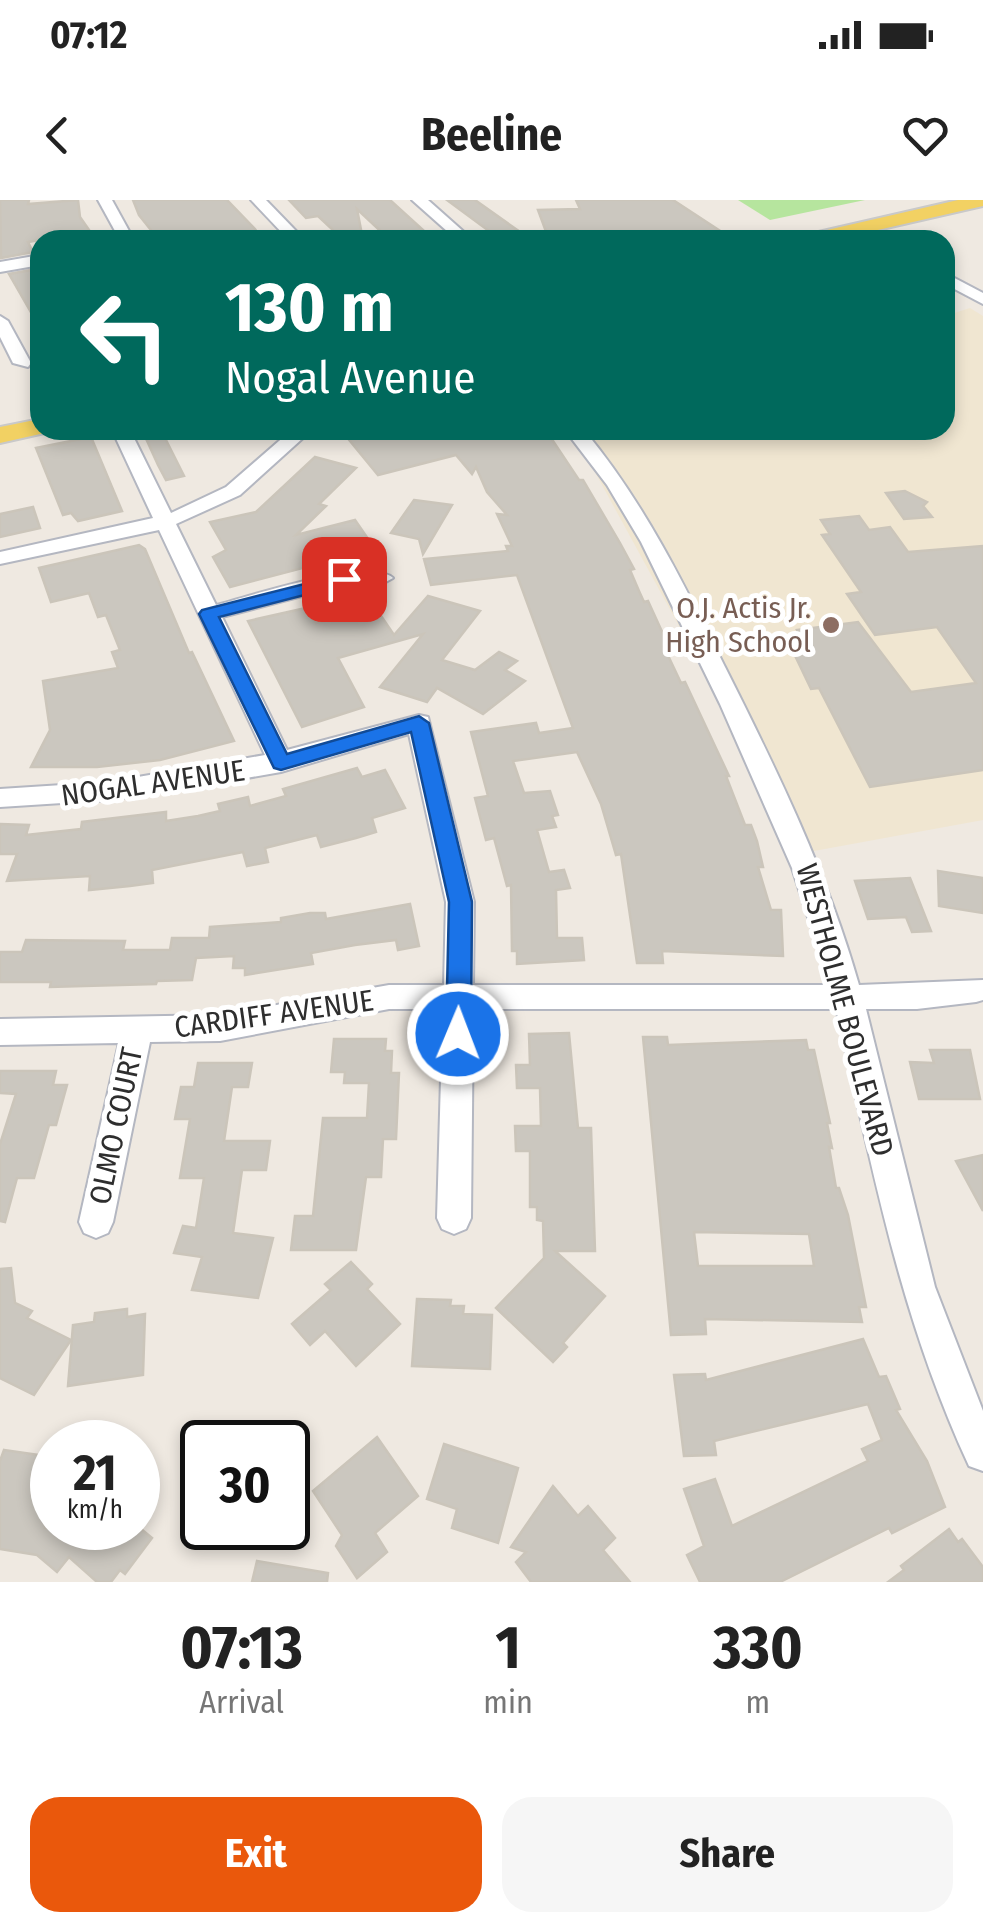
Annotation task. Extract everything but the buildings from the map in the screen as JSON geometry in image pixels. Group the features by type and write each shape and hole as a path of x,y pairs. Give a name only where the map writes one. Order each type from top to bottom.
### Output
{"main road":[{"path":"887,230 983,200"},
{"path":"897,230 983,212"},
{"path":"0,421 30,415"},
{"path":"0,435 30,430"}],"street":[{"path":"105,200 108,213 120,230"},
{"path":"258,200 287,230"},
{"path":"419,200 454,230"},
{"path":"0,267 30,262"},
{"path":"955,284 983,299"},
{"path":"0,321 22,363"},
{"path":"126,440 281,763"},
{"path":"0,558 163,521 220,500 292,440"},
{"name":"WESTHOLME BOULEVARD","path":"582,440 619,488 660,556 774,789 824,912 923,1313 970,1400 983,1452"},
{"path":"208,614 344,579 382,578"},
{"name":"NOGAL AVENUE","path":"0,798 99,794 166,786 281,763 419,723 460,902 459,996"},
{"name":"CARDIFF AVENUE","path":"0,1032 220,1028 389,997 946,996 976,990"},
{"path":"454,1218 459,996"},
{"name":"OLMO COURT","path":"96,1222 136,1031"}],"shaded area":[{"name":"O.J. Actis Jr. High School","path":"970,308 983,316 983,820 803,853 577,440 955,440 955,313"}],"green space":[{"path":"738,200 865,200 770,220"}],"place":[{"name":"O.J. Actis Jr. High School","path":"831,625"}],"route":[{"path":"344,579 208,614 281,763 419,723 460,902 458,1034"}]}
